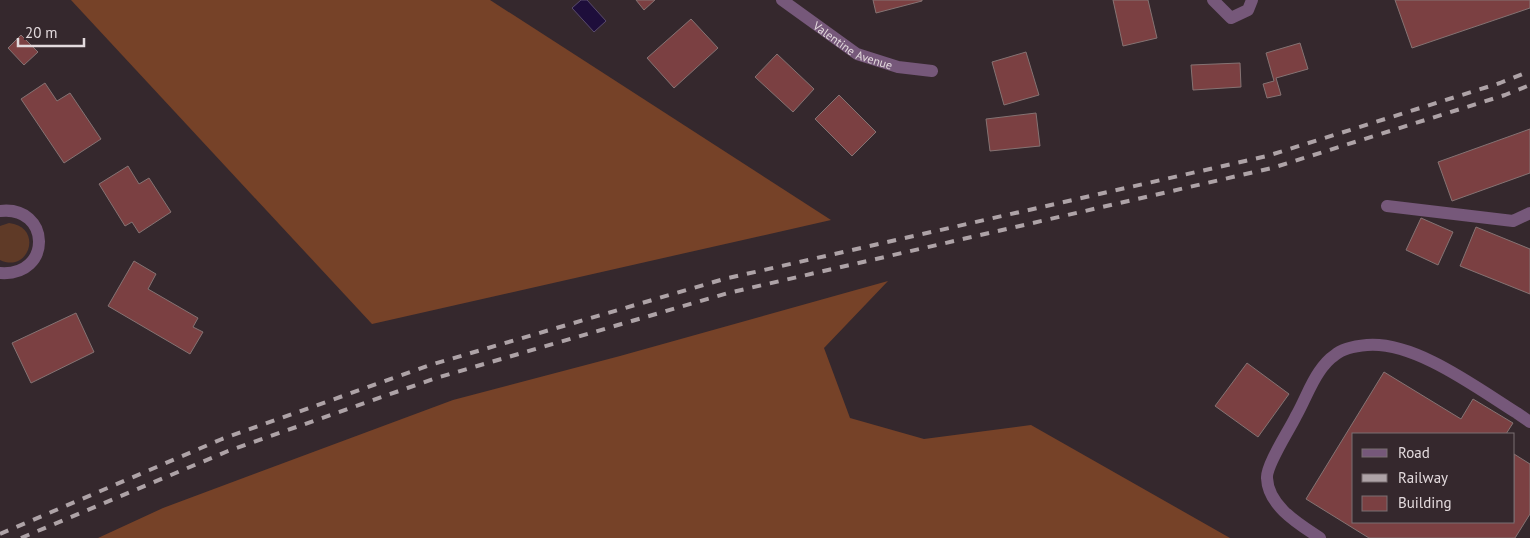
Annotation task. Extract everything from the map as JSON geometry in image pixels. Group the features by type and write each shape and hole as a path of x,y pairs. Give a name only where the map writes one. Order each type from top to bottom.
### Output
{"street":[{"name":"Valentine Avenue","path":"782,0 857,54 898,67 932,71"},
{"path":"1213,0 1231,18 1248,10 1252,0"},
{"path":"1387,206 1513,221 1530,213"},
{"path":"0,211 11,210 29,218 39,236 40,246 37,256 30,265 16,273 0,273"},
{"path":"1320,538 1295,521 1278,505 1270,491 1266,476 1319,372 1335,354 1350,347 1368,345 1395,347 1427,358 1517,412 1530,422"}],"shaded area":[{"path":"71,0 490,0 831,220 372,324"},
{"path":"581,0 587,0 606,21 594,32 572,8"},
{"path":"9,223 20,226 26,232 29,240 25,256 19,261 10,263 0,260 0,226"},
{"path":"888,281 824,348 850,418 924,439 1031,425 1230,538 98,538 163,508 453,400 620,356"}],"building":[{"path":"636,0 655,0 644,10"},
{"path":"873,0 922,0 922,1 876,13"},
{"path":"1113,0 1148,0 1157,38 1123,46"},
{"path":"1395,0 1530,0 1530,8 1412,48"},
{"path":"691,19 718,48 674,88 647,58"},
{"path":"21,35 38,52 24,65 8,48"},
{"path":"1300,43 1308,69 1276,78 1281,95 1267,98 1263,84 1274,81 1266,53"},
{"path":"1026,52 1039,95 1004,105 992,62"},
{"path":"777,54 814,89 793,112 755,77"},
{"path":"1240,63 1241,87 1193,90 1191,65"},
{"path":"45,83 57,101 70,93 101,139 64,163 21,99"},
{"path":"839,95 876,132 852,156 815,119"},
{"path":"1036,113 1040,146 990,151 986,119"},
{"path":"1530,129 1530,173 1452,201 1438,162"},
{"path":"128,166 139,184 149,178 171,212 139,233 132,222 125,226 99,184"},
{"path":"1421,218 1453,232 1438,265 1406,250"},
{"path":"1476,227 1530,249 1530,294 1460,266"},
{"path":"134,261 156,274 148,289 198,318 193,327 203,332 190,354 108,306"},
{"path":"76,313 94,352 31,383 12,343"},
{"path":"1247,363 1289,394 1258,437 1215,406"},
{"path":"1384,372 1461,419 1473,399 1513,423 1507,433 1352,433 1352,523 1515,523 1515,455 1530,464 1530,514 1515,538 1369,538 1306,499"}],"railway":[{"path":"0,534 222,439 430,365 724,279 1267,156 1500,83 1530,71"},
{"path":"21,538 228,451 436,378 728,293 1272,168 1505,95 1530,85"}]}
